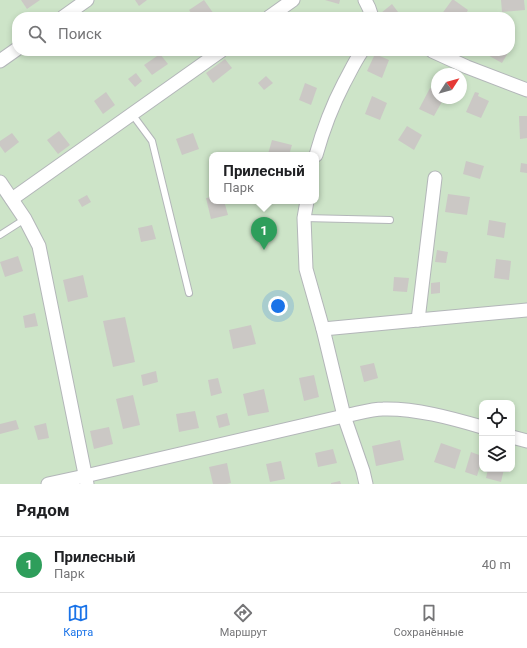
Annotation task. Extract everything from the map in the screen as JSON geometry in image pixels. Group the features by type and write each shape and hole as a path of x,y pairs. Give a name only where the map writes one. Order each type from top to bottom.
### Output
{"street":[{"path":"70,12 87,0"},
{"path":"276,12 293,0"},
{"path":"364,0 370,12"},
{"path":"0,61 12,53"},
{"path":"12,199 215,56"},
{"path":"317,152 333,105 359,56"},
{"path":"443,56 527,90"},
{"path":"418,320 435,178"},
{"path":"0,182 25,219 39,246 86,480"},
{"path":"306,204 304,218 306,269 344,416 366,484"},
{"path":"323,330 527,310"},
{"path":"48,484 86,480 381,408 408,409 479,426"},
{"path":"515,437 527,441"}],"lane":[{"path":"132,114 152,141 189,293"},
{"path":"304,218 390,220"},
{"path":"0,235 25,219"}],"green space":[{"path":"0,0 527,0 527,484 0,484"}],"building":[{"path":"21,0 40,0 27,9"},
{"path":"135,0 147,0 139,6"},
{"path":"204,0 212,12 190,12 189,10"},
{"path":"325,0 340,0 339,4"},
{"path":"452,0 468,10 467,12 443,12"},
{"path":"501,0 524,0 525,10 502,12"},
{"path":"392,4 398,12 382,12"},
{"path":"157,56 162,56 168,64 152,75 144,65"},
{"path":"374,56 380,56 389,60 382,78 367,71"},
{"path":"489,56 506,56 502,63"},
{"path":"225,59 232,68 213,83 206,73"},
{"path":"136,73 142,81 135,87 128,79"},
{"path":"266,76 273,83 264,90 258,83"},
{"path":"305,83 317,88 311,105 299,100"},
{"path":"430,88 431,104 441,104 434,116 419,109"},
{"path":"106,92 115,105 103,114 94,101"},
{"path":"475,92 479,93 478,96 489,101 481,118 466,112"},
{"path":"372,96 387,103 380,120 365,114"},
{"path":"519,116 527,116 527,138 520,139"},
{"path":"407,126 422,135 414,150 398,140"},
{"path":"59,131 70,145 58,154 47,140"},
{"path":"12,133 19,142 5,153 0,146 0,141"},
{"path":"193,133 199,149 182,155 176,139"},
{"path":"272,140 292,145 290,152 269,152"},
{"path":"466,161 484,166 480,179 463,174"},
{"path":"521,163 527,164 527,173 520,172"},
{"path":"448,194 470,197 467,215 445,212"},
{"path":"87,195 91,202 82,207 78,200"},
{"path":"206,198 209,198 209,204 225,204 228,215 211,219"},
{"path":"489,220 506,223 504,238 487,235"},
{"path":"152,225 156,239 141,242 138,228"},
{"path":"437,250 448,252 446,263 435,262"},
{"path":"18,256 23,271 5,277 0,262"},
{"path":"496,259 511,261 509,280 494,278"},
{"path":"83,275 88,297 68,302 63,280"},
{"path":"394,277 409,278 407,292 393,291"},
{"path":"440,282 440,293 431,294 431,283"},
{"path":"35,313 38,326 25,328 23,316"},
{"path":"125,317 135,362 113,367 103,321"},
{"path":"251,325 256,344 233,349 229,330"},
{"path":"374,363 378,378 364,382 360,366"},
{"path":"156,371 158,382 143,386 141,375"},
{"path":"314,375 319,397 304,401 299,378"},
{"path":"218,378 222,393 211,396 208,380"},
{"path":"264,389 269,412 248,416 243,394"},
{"path":"133,395 140,425 123,429 116,399"},
{"path":"195,411 199,428 179,432 176,414"},
{"path":"227,413 230,425 219,428 216,416"},
{"path":"16,420 19,429 0,434 0,424"},
{"path":"46,423 49,438 38,440 34,426"},
{"path":"109,427 113,444 94,449 90,431"},
{"path":"400,440 404,460 376,466 372,446"},
{"path":"441,443 461,450 455,469 434,462"},
{"path":"333,449 337,463 318,467 315,453"},
{"path":"471,452 479,455 479,470 477,476 465,472"},
{"path":"281,461 285,479 270,482 266,464"},
{"path":"227,463 231,483 213,484 209,467"},
{"path":"487,472 503,472 501,482 486,478"},
{"path":"340,481 341,484 331,484 331,483"}],"place":[{"name":"Прилесный","path":"264,250"}]}
